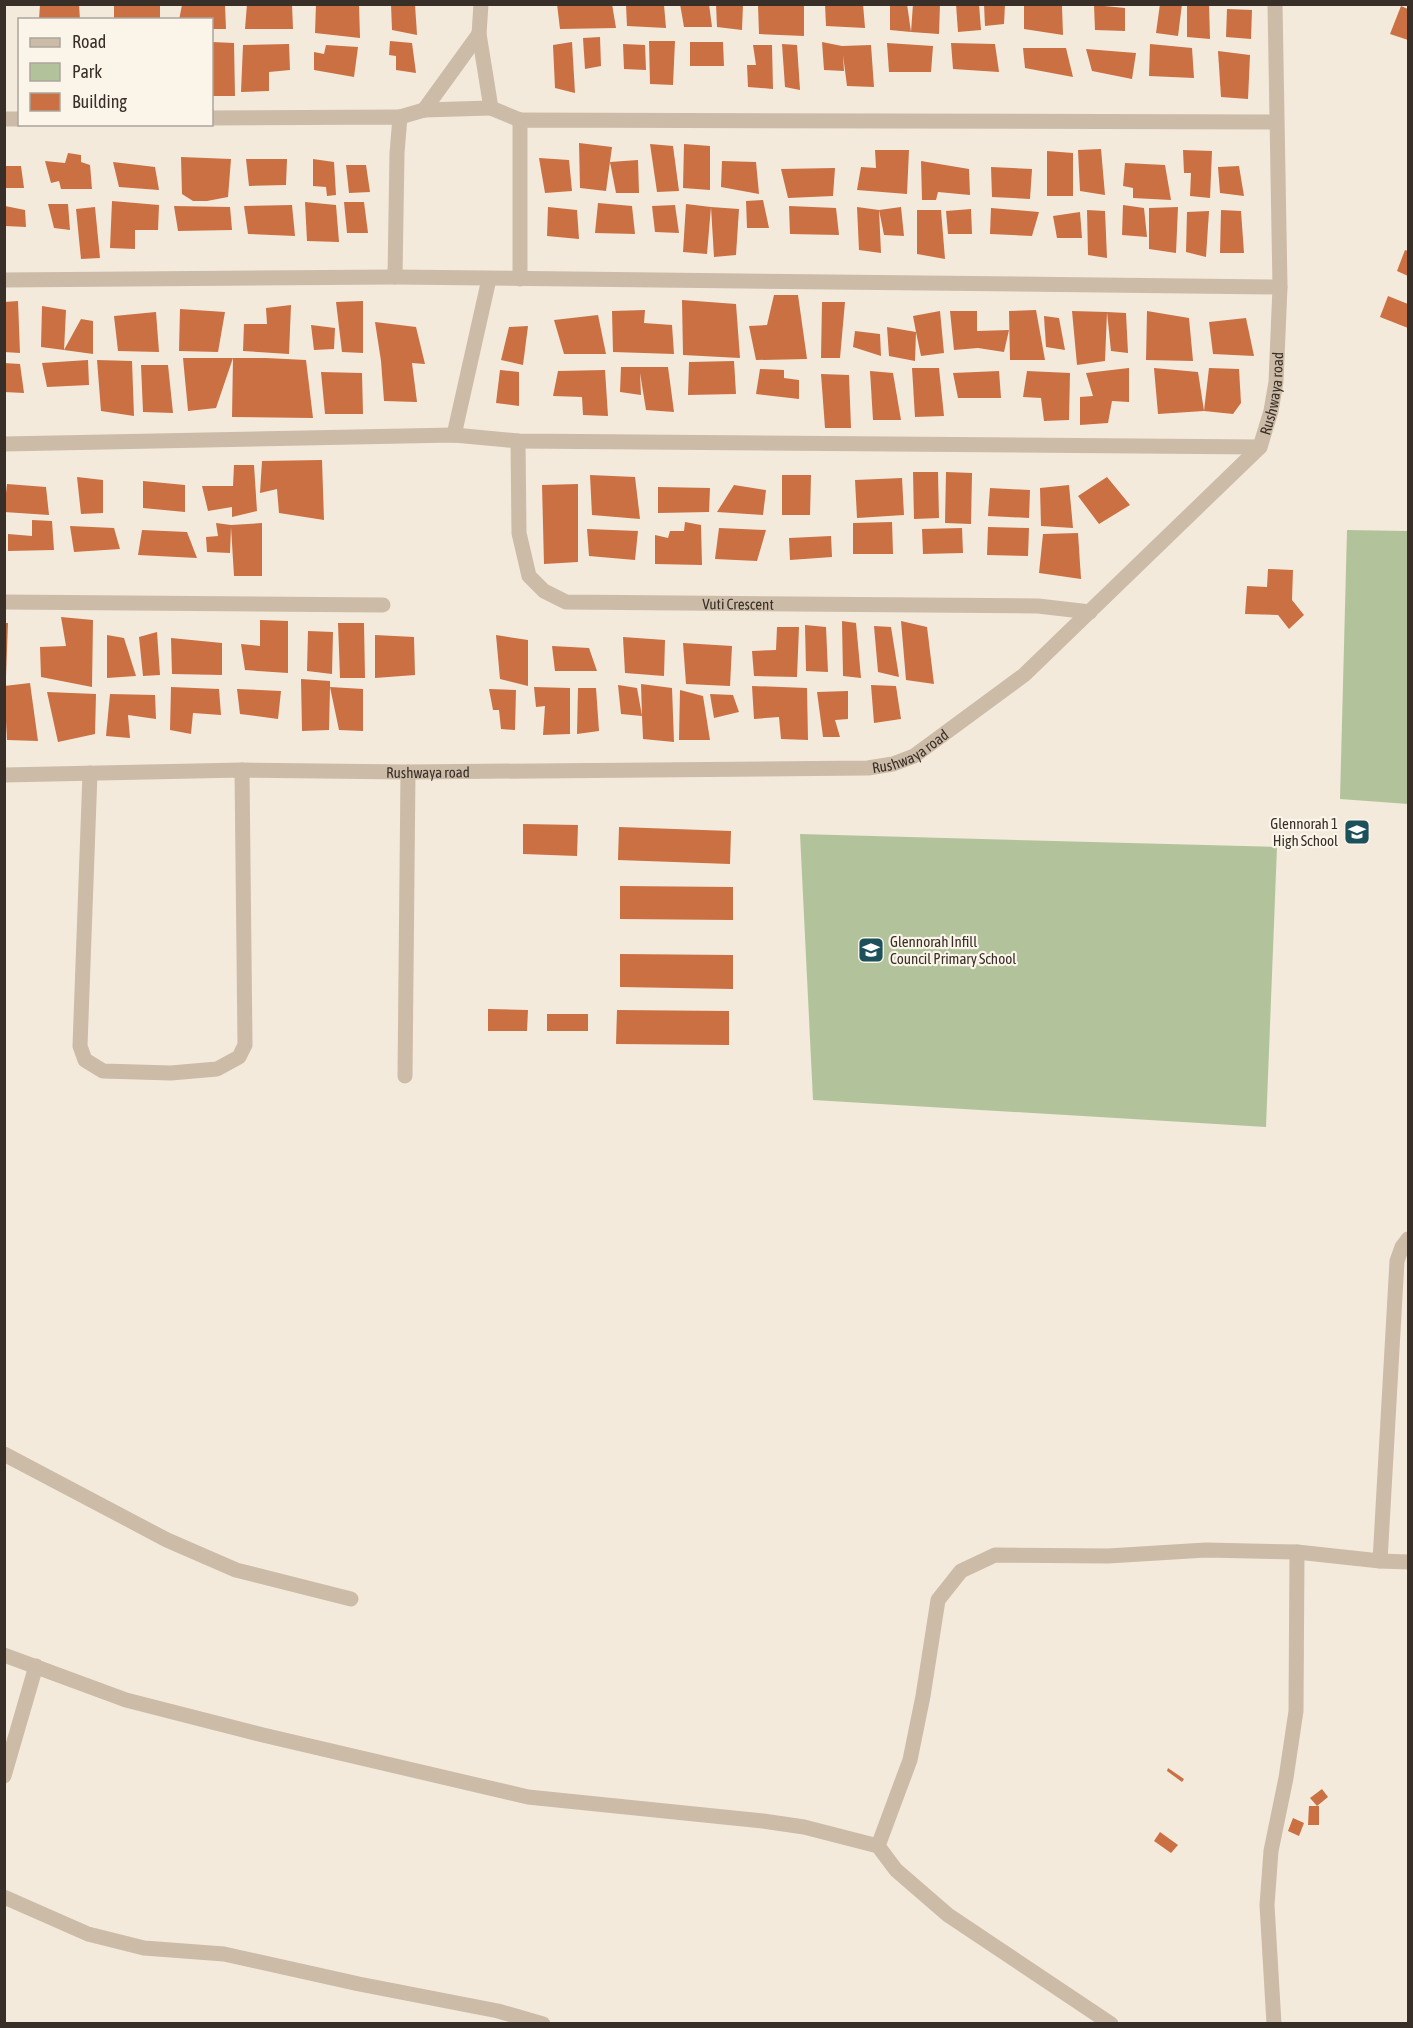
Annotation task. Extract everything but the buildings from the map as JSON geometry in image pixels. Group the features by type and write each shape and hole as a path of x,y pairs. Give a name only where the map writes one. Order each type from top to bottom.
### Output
{"street":[{"path":"481,4 478,34 491,108"},
{"name":"Rushwaya road","path":"4,775 242,770 408,772 868,768 893,764 914,756 1024,675 1260,447 1271,411 1276,382 1280,287 1275,4"},
{"path":"424,110 478,34"},
{"path":"213,118 400,117 424,110 491,108 520,120 1276,122"},
{"path":"395,278 397,153 400,117"},
{"path":"520,120 520,279"},
{"path":"4,280 395,278 1280,287"},
{"path":"454,435 489,279"},
{"path":"4,444 454,435 518,441 1260,447"},
{"name":"Vuti Crescent","path":"518,441 519,533 529,576 544,591 566,602 1038,606 1090,612"},
{"path":"4,602 383,605"},
{"path":"90,773 81,1046 85,1060 103,1071 171,1073 216,1070 239,1057 245,1046 242,770"},
{"path":"405,1076 408,772"},
{"path":"1380,1561 1396,1261 1408,1239"},
{"path":"4,1454 167,1540 236,1570 351,1599"},
{"path":"878,1846 910,1760 938,1600 961,1571 995,1555 1108,1556 1206,1550 1297,1552 1408,1562"},
{"path":"1274,2024 1267,1905 1270,1851 1286,1778 1296,1711 1297,1552"},
{"path":"4,1655 126,1700 263,1735 528,1797 763,1821 804,1827 878,1846 896,1870 948,1915 1111,2024"},
{"path":"4,1776 36,1666"},
{"path":"4,1897 88,1934 144,1948 224,1954 359,1984 498,2011 543,2024"}],"green space":[{"path":"1347,530 1408,531 1408,804 1340,799"},
{"path":"800,834 1277,847 1266,1127 813,1100"}],"place":[{"name":"Glennorah 1 High School","path":"1357,832"},
{"name":"Glennorah Infill Council Primary School","path":"871,950"}]}
